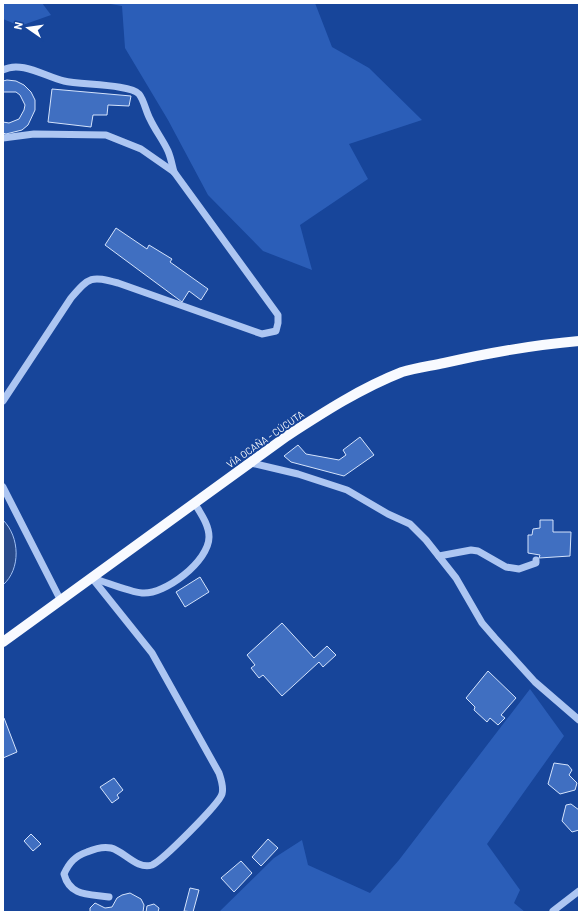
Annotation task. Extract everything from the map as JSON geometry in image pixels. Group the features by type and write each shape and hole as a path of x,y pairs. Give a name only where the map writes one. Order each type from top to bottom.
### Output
{"main road":[{"name":"VÍA OCAÑA - CÚCUTA","path":"3,642 250,463 327,410 364,389 403,372 469,357 544,344 579,341"}],"street":[{"path":"3,70 9,66 32,70 64,81 94,86 121,87 133,90 139,94 168,152 174,172"},
{"path":"3,138 34,134 106,135 141,148 174,172 278,316 276,330 262,334 97,278 84,283 72,298 3,401"},
{"path":"250,463 298,474 347,490 388,514 410,524 439,556 459,583 482,622 495,638 535,682 579,720"},
{"path":"3,487 61,601"},
{"path":"92,578 143,593 157,590 191,569 203,556 209,539 208,527 195,504"},
{"path":"439,556 462,550 478,551 506,567 519,569 536,564 536,560"},
{"path":"92,578 152,653 219,773 223,792 217,803 171,849 152,865 138,863 110,848 97,848 82,854 68,864 64,874 70,888 76,892 109,897"},
{"path":"571,712 579,713"},
{"path":"553,911 579,891"}],"shaded area":[{"path":"3,3 42,3 51,15 20,26 3,19"},
{"path":"105,3 315,3 332,47 369,68 422,120 349,144 368,179 300,225 312,270 263,251 208,195 168,120 125,48 122,6"},
{"path":"3,520 13,535 16,553 13,570 3,585"},
{"path":"530,689 564,736 487,844 520,890 514,903 525,912 219,912 274,858 302,840 308,865 370,893 399,860"}],"building":[{"path":"3,81 16,81 24,85 31,92 35,100 35,110 28,125 22,130 6,134 3,133 3,122 9,123 19,119 25,105 20,95 16,92 3,92"},
{"path":"52,89 131,96 129,106 108,105 107,115 93,115 91,127 48,122"},
{"path":"116,228 147,249 149,245 172,259 170,262 208,289 201,300 189,291 182,302 105,245"},
{"path":"360,437 374,455 344,476 291,462 284,456 298,445 306,454 339,460 346,455 343,450"},
{"path":"540,520 553,520 553,532 571,532 570,556 539,558 540,555 528,553 528,535 532,535 533,529 540,528"},
{"path":"200,577 209,592 185,607 176,592"},
{"path":"282,623 314,658 327,646 336,655 323,667 319,662 282,696 263,675 259,678 251,668 255,665 247,655"},
{"path":"488,671 516,698 501,715 505,718 498,725 490,718 487,722 474,710 475,707 466,698"},
{"path":"4,718 17,752 3,758 3,719"},
{"path":"554,763 568,765 572,770 569,775 577,783 575,790 560,794 548,784"},
{"path":"114,778 123,790 117,795 119,798 112,803 100,787"},
{"path":"571,804 579,810 579,830 572,832 562,821 566,805"},
{"path":"31,834 41,844 33,851 24,841"},
{"path":"268,839 278,848 261,866 252,857"},
{"path":"241,861 252,873 234,892 221,878"},
{"path":"190,888 199,890 193,912 184,911"},
{"path":"130,893 141,899 144,905 143,912 90,912 90,908 95,903 105,908 112,907 117,898"},
{"path":"154,904 159,908 158,912 146,912 147,906"}]}
